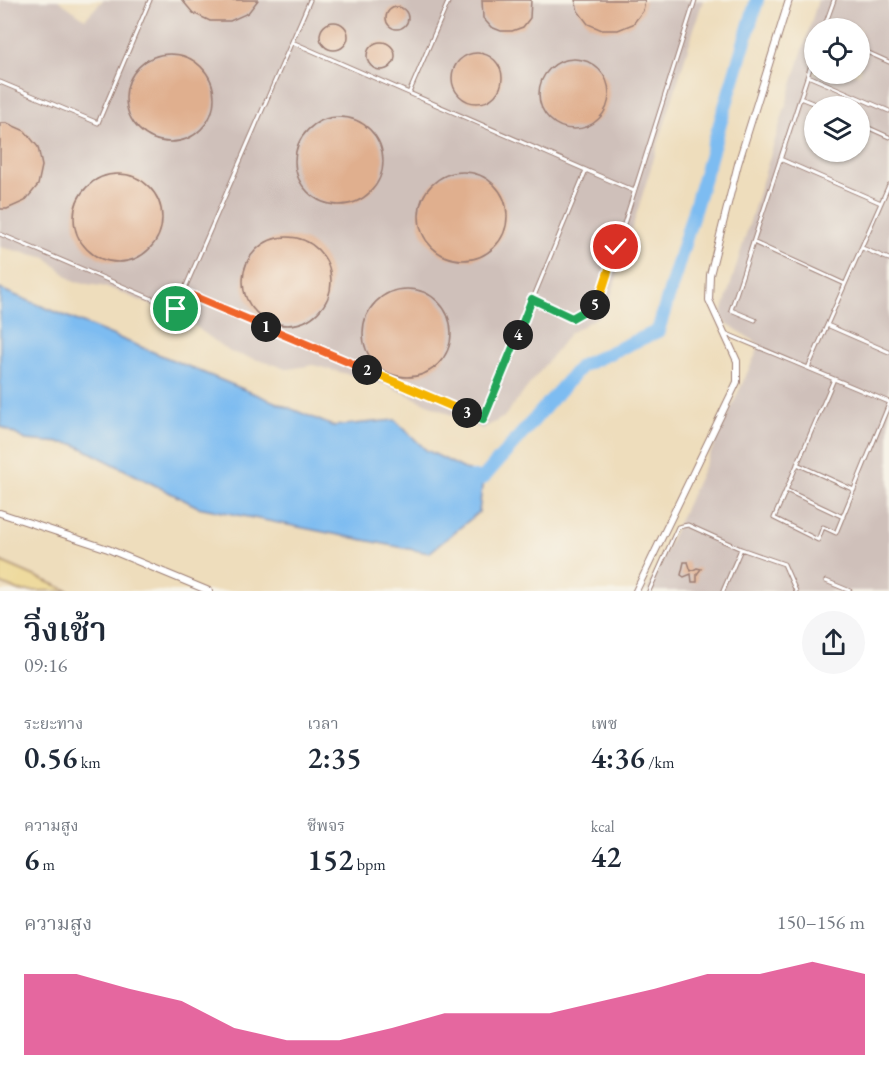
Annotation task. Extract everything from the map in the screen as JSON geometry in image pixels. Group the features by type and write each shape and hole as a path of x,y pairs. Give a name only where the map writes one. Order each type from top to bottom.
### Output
{"street":[{"path":"636,591 737,382 737,361 727,334 709,300 710,275 738,164 789,0"},
{"path":"0,513 108,549 209,591"}],"lane":[{"path":"0,82 98,123 150,0"},
{"path":"0,234 176,309 310,0"},
{"path":"409,93 450,0"},
{"path":"532,299 572,318 598,303 695,0"},
{"path":"828,18 834,0"},
{"path":"291,42 634,191"},
{"path":"870,53 889,62"},
{"path":"755,320 731,310 805,84"},
{"path":"827,84 889,111"},
{"path":"800,98 804,100"},
{"path":"870,128 889,136"},
{"path":"780,159 881,203"},
{"path":"183,292 483,420 586,170"},
{"path":"808,368 889,184"},
{"path":"753,242 845,284"},
{"path":"862,248 889,259"},
{"path":"828,325 889,352"},
{"path":"727,334 834,379 889,403 837,534 824,527 818,540 774,518 834,379"},
{"path":"797,464 854,490"},
{"path":"786,490 843,517"},
{"path":"649,591 678,527 688,525 741,549 784,564 796,591"},
{"path":"723,591 741,549"},
{"path":"826,581 850,591"}],"shaded area":[{"path":"0,0 58,0 85,19 103,0 703,0 606,312 570,333 504,417 482,429 384,384 313,365 289,369 230,352 185,319 107,287 74,282 47,258 0,247"},
{"path":"818,0 889,0 889,591 647,591 760,345 720,319 804,46 804,84 870,84 870,18 812,18"}],"sand":[{"path":"0,561 69,591 19,591 0,583"}],"water":[{"path":"0,289 333,426 395,420 426,450 483,478 479,512 429,553 198,507 74,444 26,440 0,426"}],"building":[{"path":"182,0 258,0 248,13 230,21 210,21 193,13"},
{"path":"482,0 531,0 530,18 523,27 512,31 501,31 491,27 483,18"},
{"path":"575,0 645,0 643,11 633,24 618,30 602,30 588,24 578,11"},
{"path":"397,7 405,10 408,18 405,26 397,29 389,26 386,18 389,10"},
{"path":"334,22 344,26 348,36 344,46 334,50 324,46 320,36 324,26"},
{"path":"381,42 391,46 395,56 391,66 381,70 371,66 367,56 371,46"},
{"path":"472,53 482,53 495,60 502,73 502,83 495,96 482,103 472,103 463,99 456,92 452,83 452,73 456,64 463,57"},
{"path":"170,54 187,58 201,67 210,81 214,98 210,115 201,129 187,138 170,142 153,138 139,129 130,115 126,98 130,81 139,67 153,58"},
{"path":"581,59 594,65 603,74 607,80 609,94 607,108 599,119 588,127 567,129 549,119 541,108 539,87 549,69 560,61"},
{"path":"339,117 356,121 370,130 379,144 383,161 379,178 370,192 356,201 339,205 322,201 308,192 299,178 295,161 299,144 308,130 322,121"},
{"path":"0,123 7,123 25,131 38,147 42,166 38,185 25,201 7,209 0,209"},
{"path":"463,172 480,176 494,185 503,199 507,216 503,233 494,247 480,256 463,260 446,256 432,247 423,233 419,216 423,199 432,185 446,176"},
{"path":"118,174 135,178 149,187 158,201 162,218 158,235 149,249 135,258 118,262 101,258 87,249 78,235 74,218 78,201 87,187 101,178"},
{"path":"287,237 304,241 318,250 327,264 331,281 327,298 318,312 304,321 287,325 270,321 256,312 247,298 243,281 247,264 256,250 270,241"},
{"path":"407,289 424,293 438,302 447,316 451,333 447,350 438,364 424,373 407,377 390,373 376,364 367,350 363,333 367,316 376,302 390,293"},
{"path":"684,562 688,562 691,571 701,569 697,574 697,582 692,582 691,574 684,577 681,575"}],"waterway":[{"path":"467,478 483,478 581,366 658,331 757,0"}],"route":[{"path":"176,309 183,292 483,420 532,299 572,318 598,303 616,247"}]}
